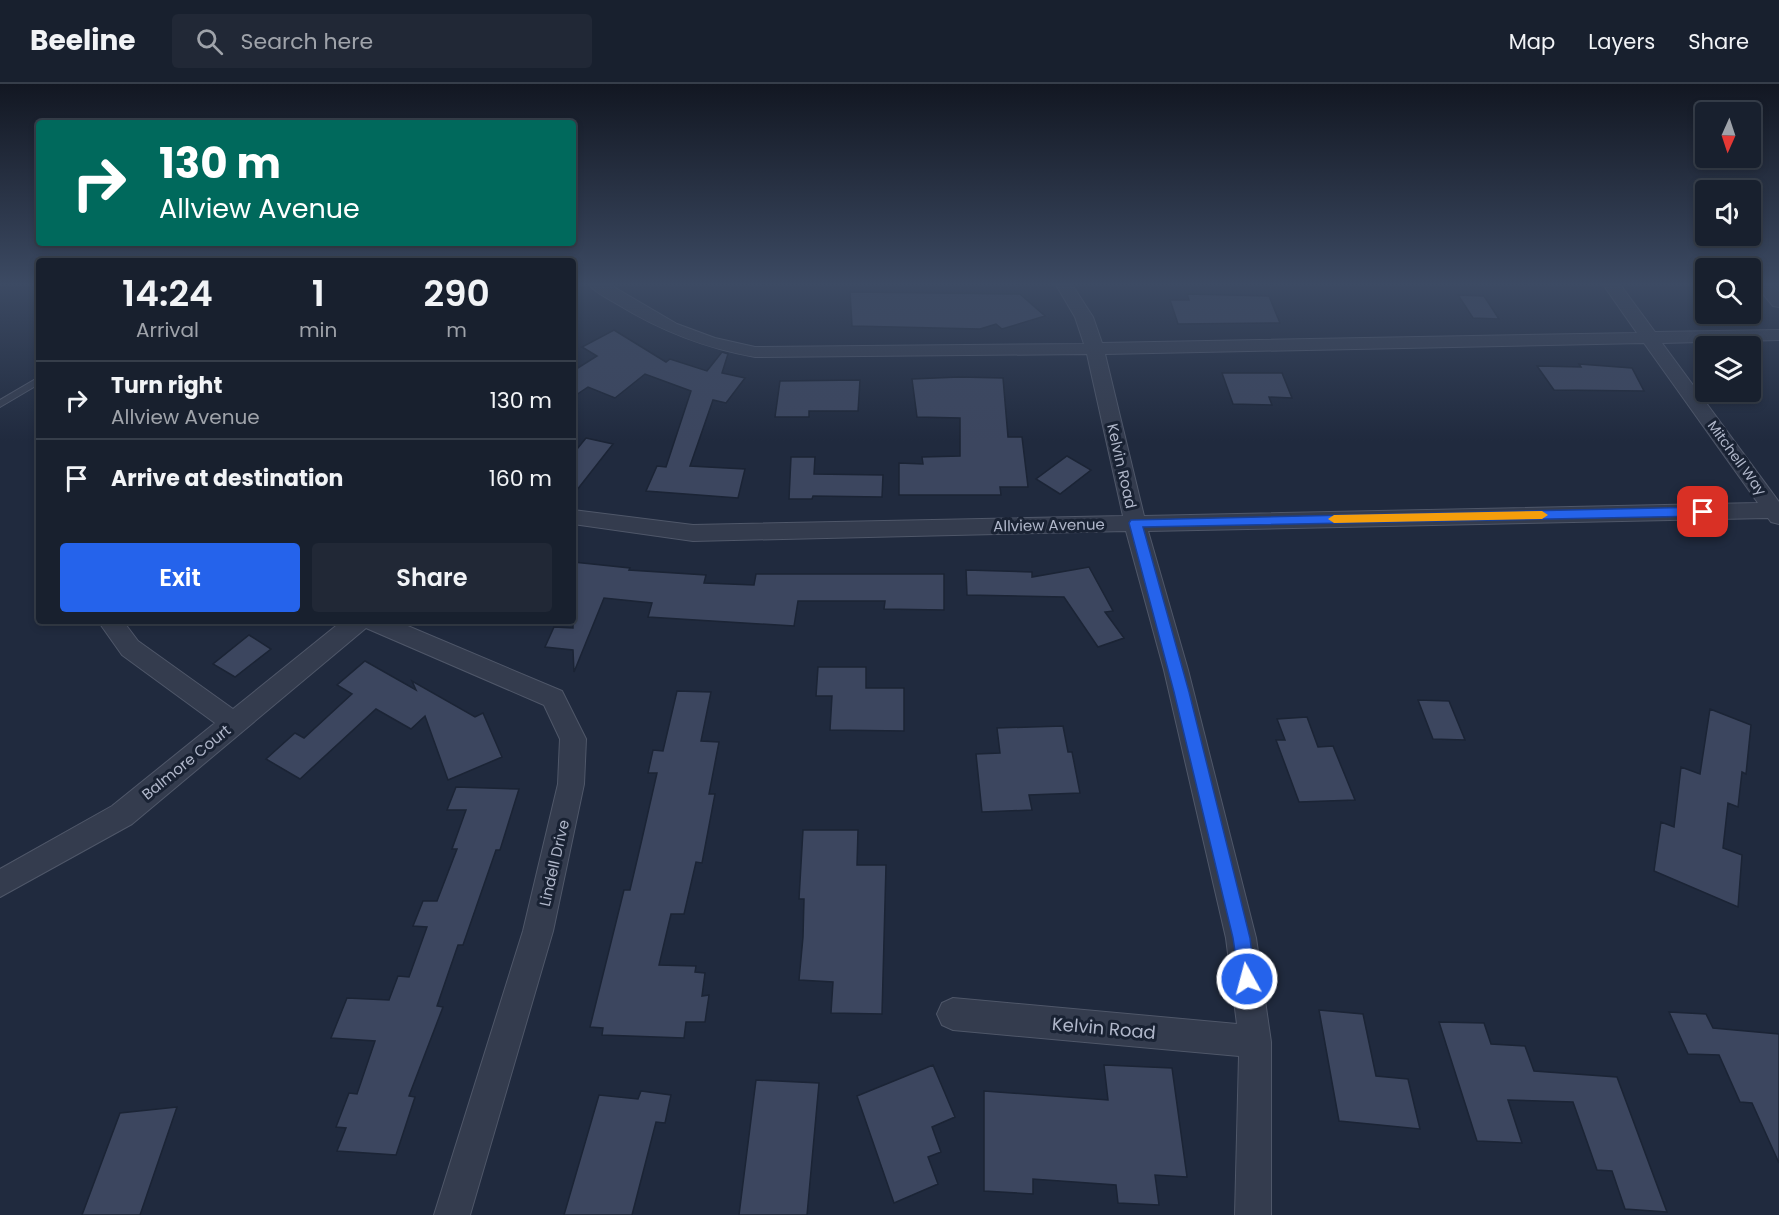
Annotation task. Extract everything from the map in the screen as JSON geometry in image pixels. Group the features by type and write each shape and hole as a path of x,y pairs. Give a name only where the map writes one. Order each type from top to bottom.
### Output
{"street":[{"path":"690,336 724,348 755,352 1095,350 1745,336"},
{"name":"Kelvin Road","path":"1090,336 1136,523 1176,670 1241,938 1255,1042 1253,1215"},
{"name":"Mitchell Way","path":"1650,338 1777,512"},
{"name":"Allview Avenue","path":"576,517 693,533 1777,512"},
{"path":"112,624 130,648 234,723"},
{"name":"Balmore Court","path":"0,884 122,815 354,624"},
{"name":"Lindell Drive","path":"380,624 553,698 573,739 571,784 538,931 452,1215"},
{"name":"Kelvin Road","path":"953,1014 1255,1042"}],"lane":[{"path":"0,404 36,382"}],"building":[{"path":"603,336 623,336 666,362 670,359 707,371 722,352 728,354 722,373 745,378 726,403 713,400 690,466 745,469 738,498 646,491 657,466 666,467 691,391 645,374 615,398 588,387 576,395 576,369 597,356 582,347"},
{"path":"1579,364 1632,368 1644,391 1554,390 1537,366 1581,367"},
{"path":"1222,373 1282,373 1292,398 1269,397 1272,405 1233,404"},
{"path":"1003,378 1008,437 1022,437 1028,487 1000,487 1001,495 899,495 899,463 923,464 922,457 960,456 960,418 917,417 912,379"},
{"path":"860,380 858,411 809,411 809,417 775,417 780,381"},
{"path":"586,438 613,444 576,491 576,450"},
{"path":"1067,456 1091,470 1060,494 1036,479"},
{"path":"791,457 815,457 814,474 883,475 882,497 813,496 812,499 789,499"},
{"path":"576,562 630,568 629,570 706,575 704,583 754,585 756,574 944,574 944,610 884,609 885,601 798,601 794,626 648,617 652,603 604,598 574,672 573,650 545,647 554,627 573,628 573,624 576,624"},
{"path":"1089,567 1113,611 1105,612 1124,638 1098,647 1064,597 967,595 966,570 1032,572 1032,577"},
{"path":"249,635 271,649 235,677 213,664"},
{"path":"365,661 416,690 412,681 475,717 483,713 502,757 448,780 425,716 411,729 376,709 300,779 266,759 295,733 304,738 352,694 337,685"},
{"path":"818,667 866,667 866,688 904,688 904,731 830,730 832,696 816,696"},
{"path":"677,691 711,692 701,741 719,742 709,794 715,794 702,863 696,862 684,914 671,914 659,965 696,966 695,972 705,973 702,996 709,995 705,1022 686,1022 684,1038 602,1035 603,1028 590,1027 624,890 630,890 642,839 657,773 648,773 653,750 663,751"},
{"path":"1418,700 1449,701 1465,740 1433,739"},
{"path":"1710,709 1751,725 1746,774 1742,772 1738,807 1728,803 1723,848 1742,855 1738,907 1654,871 1661,822 1674,827 1681,767 1700,774"},
{"path":"1307,717 1318,747 1333,746 1355,800 1299,802 1276,740 1285,740 1277,719"},
{"path":"1063,726 1068,752 1072,752 1080,793 1029,795 1032,810 982,812 976,754 1000,753 997,728"},
{"path":"456,787 519,789 500,850 496,850 463,945 458,945 437,1006 443,1007 409,1096 415,1097 396,1155 337,1151 346,1128 336,1127 349,1093 357,1094 375,1041 331,1038 347,998 389,1000 398,976 409,977 427,927 413,926 423,901 437,901 457,849 452,849 466,810 447,810"},
{"path":"803,830 858,830 857,865 886,865 882,1014 831,1013 833,982 799,980 803,937 804,899 799,899"},
{"path":"1319,1010 1363,1014 1376,1076 1408,1079 1420,1129 1339,1121"},
{"path":"1669,1012 1706,1014 1713,1028 1779,1034 1779,1163 1752,1103 1740,1102 1719,1055 1688,1054"},
{"path":"1439,1022 1484,1023 1491,1044 1525,1046 1534,1071 1617,1077 1667,1212 1625,1209 1612,1171 1597,1170 1573,1102 1508,1100 1522,1143 1477,1141"},
{"path":"933,1065 955,1117 932,1127 941,1152 928,1157 938,1184 894,1203 857,1096"},
{"path":"1104,1065 1172,1068 1187,1177 1155,1175 1159,1205 1118,1203 1116,1185 1033,1179 1033,1194 984,1191 984,1091 1108,1100"},
{"path":"756,1080 819,1083 807,1215 739,1215"},
{"path":"641,1091 671,1095 665,1123 656,1122 632,1215 564,1215 599,1095 638,1099"},
{"path":"177,1107 140,1215 82,1215 120,1113"}],"slow traffic":[{"path":"1334,519 1542,515"}],"route":[{"path":"1247,979 1241,938 1182,692 1136,523 1703,512"}]}
